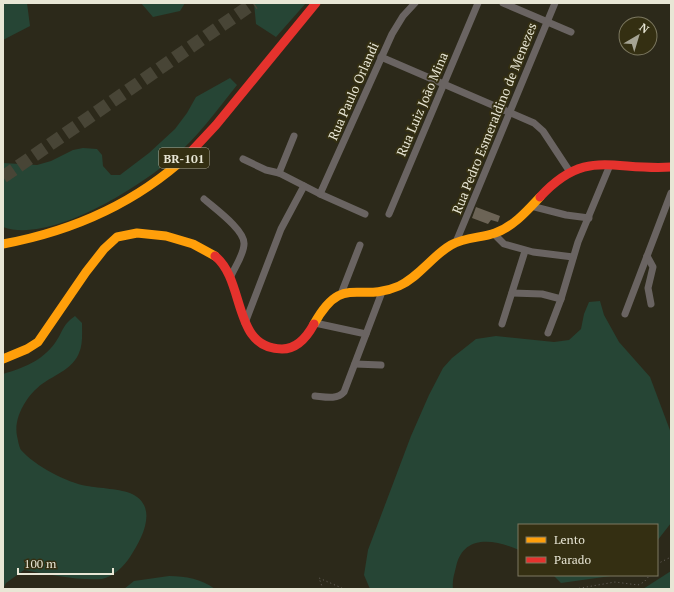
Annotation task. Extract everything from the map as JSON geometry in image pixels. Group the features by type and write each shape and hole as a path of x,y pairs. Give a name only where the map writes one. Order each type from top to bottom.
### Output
{"main road":[{"name":"BR-101","path":"3,244 54,232 88,220 129,200 164,176 208,134 316,3"},
{"path":"3,359 27,349 41,338 101,251 117,236 142,234 174,237 213,254 221,260 231,276 245,323 249,331 261,343 283,349 292,347 307,337 327,304 341,294 382,292 401,286 410,280 441,252 456,242 494,234 510,226 551,185 570,172 589,165 657,168 671,167"}],"street":[{"name":"Rua Paulo Orlandi","path":"320,194 397,24 415,3"},
{"name":"Rua Luiz João Mina","path":"389,214 478,3"},
{"path":"503,3 571,32"},
{"name":"Rua Pedro Esmeraldino de Menezes","path":"456,242 555,3"},
{"path":"381,57 510,112 539,126 570,172"},
{"path":"279,173 294,136"},
{"path":"243,158 266,170 279,173 320,194 365,214"},
{"path":"548,333 561,299 573,258 610,165"},
{"path":"245,323 281,229 304,186"},
{"path":"624,314 671,193"},
{"path":"204,199 235,227 243,239 244,244 231,276"},
{"path":"531,206 566,215 589,218"},
{"path":"494,234 504,244 524,251 573,258"},
{"path":"341,294 360,245"},
{"path":"502,324 524,251"},
{"path":"647,256 652,267 648,288 651,304"},
{"path":"315,396 340,396 347,386 382,292"},
{"path":"512,293 542,294 561,299"},
{"path":"315,323 366,334"},
{"path":"355,364 382,365"}],"path":[{"path":"658,564 671,557"},
{"path":"575,589 616,582 638,585 644,582 649,576"},
{"path":"323,589 319,578 344,589"}],"green space":[{"path":"3,3 27,3 30,26 3,40"},
{"path":"141,3 185,3 180,11 153,17"},
{"path":"254,3 306,3 276,37 256,24"},
{"path":"230,78 237,85 215,114 182,150 138,184 92,210 68,221 44,228 22,230 3,227 3,163 37,165 51,161 73,150 83,148 97,149 102,155 103,166 111,175 120,175 149,153 175,129 187,113 196,97"},
{"path":"600,301 604,315 619,342 650,377 671,433 671,523 658,540 658,524 518,524 518,550 500,543 490,542 472,544 465,549 460,556 456,567 453,589 370,589 364,575 368,550 411,436 443,368 452,358 476,339 496,336 554,342 569,340 581,329 584,314 589,302"},
{"path":"75,316 82,323 82,342 79,353 69,367 39,386 28,398 20,413 16,428 21,450 34,462 70,481 87,486 128,492 132,494 140,500 145,507 146,524 135,550 128,560 118,571 106,578 73,578 24,570 6,583 3,589 3,374 32,363 44,355 58,339 68,322"},
{"path":"671,571 671,589 643,589"},
{"path":"169,576 193,579 215,589 124,589 134,581"},
{"path":"554,576 611,576 561,583"}],"building":[{"path":"476,207 500,216 498,222 491,220 488,224 472,218"}],"tunnel":[{"path":"3,177 254,3"}],"traffic: slow":[{"path":"3,244 54,232 102,213 147,188 188,155"},
{"path":"314,324 324,308 334,299 343,294 352,292 385,291 399,286 413,277 444,250 456,242 495,233 508,227 540,197"},
{"path":"3,359 27,349 38,342 86,272 104,249 117,237 137,233 166,236 193,244 215,256"}],"traffic: jam":[{"path":"188,155 216,125 316,3"},
{"path":"540,197 556,182 572,172 586,167 601,165 671,167"},
{"path":"215,256 225,267 232,281 241,312 247,326 255,338 266,346 282,349 297,345 305,338 314,324"}]}
